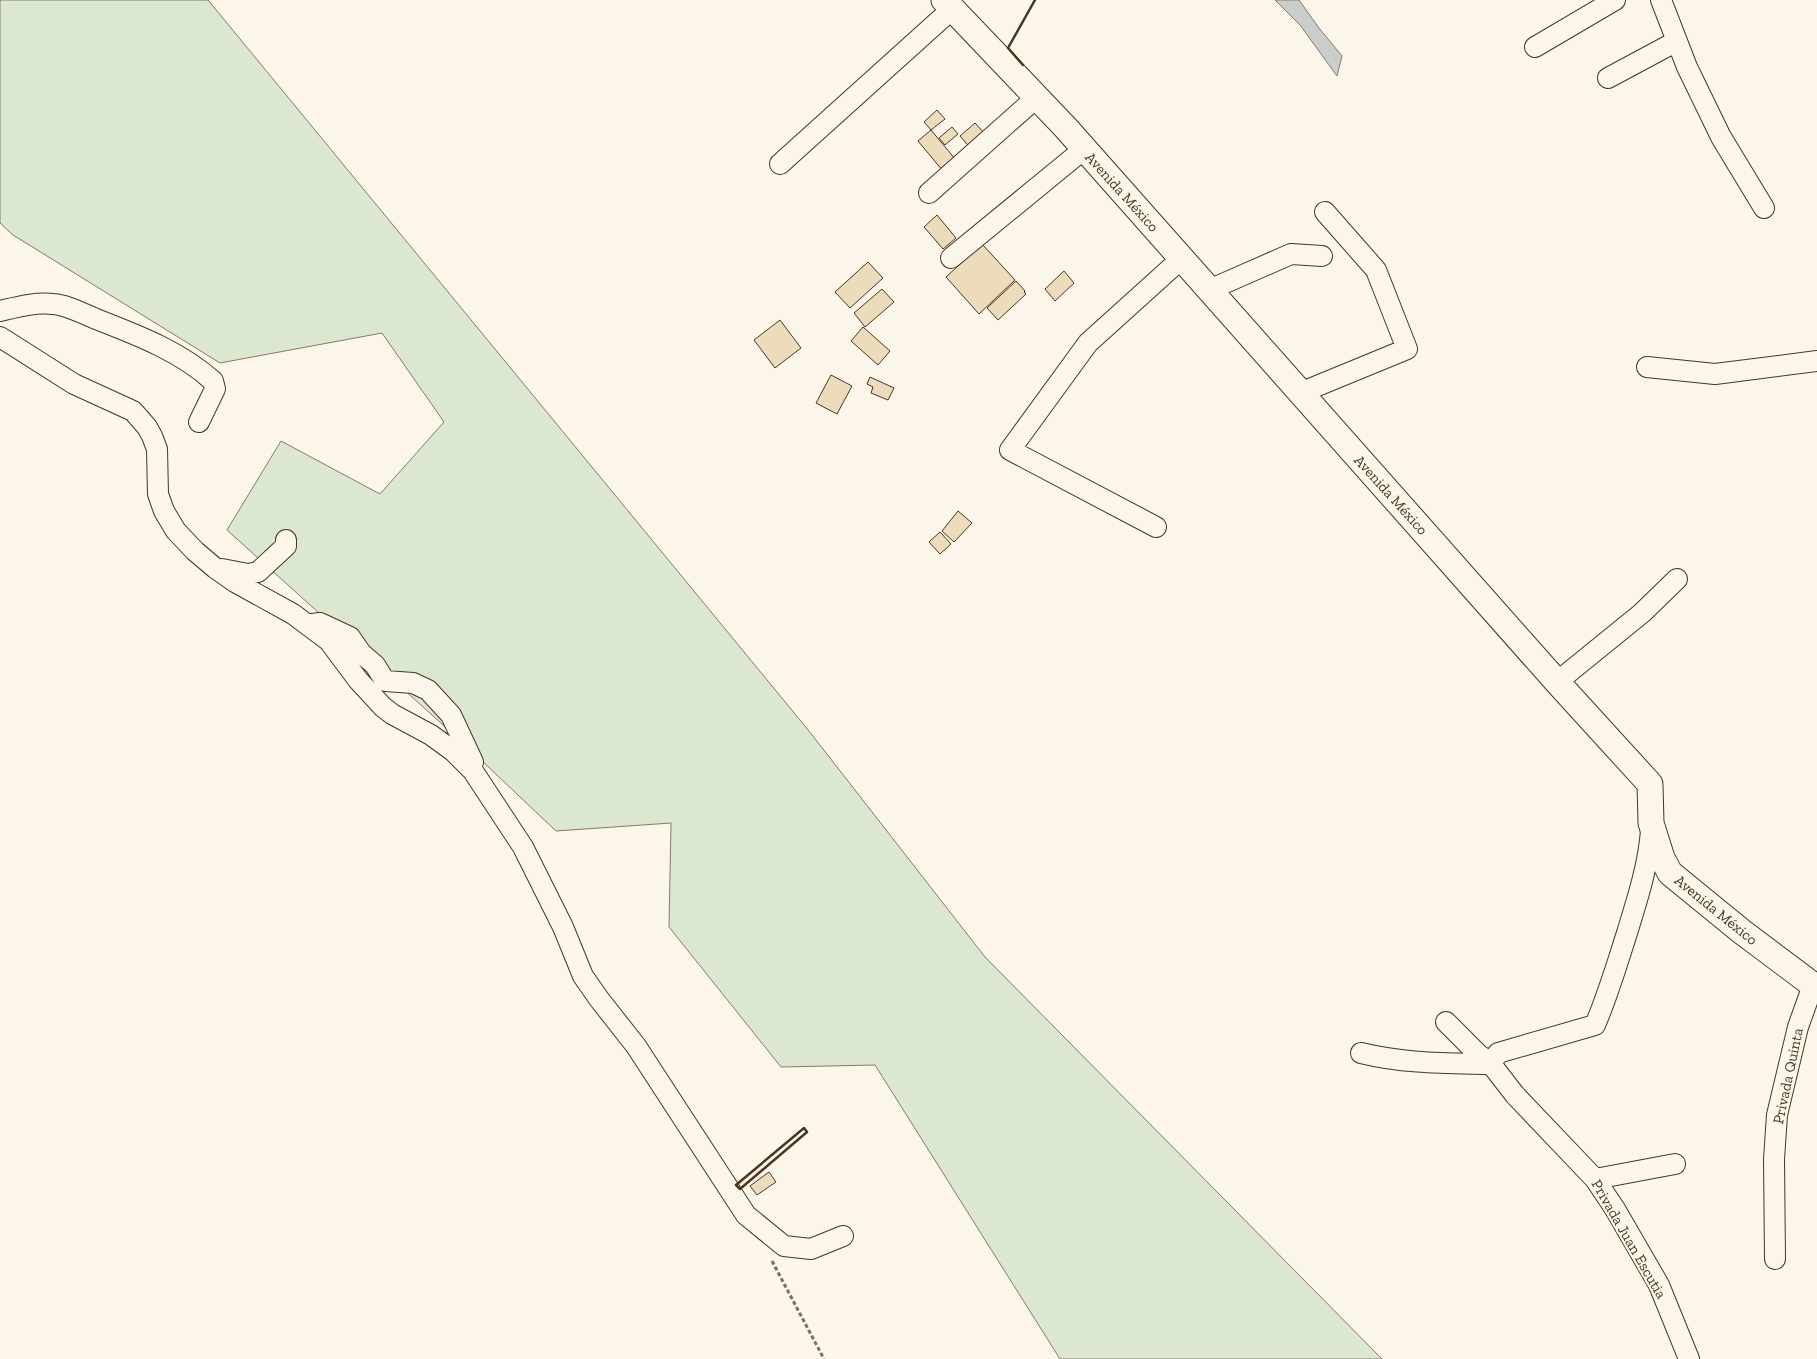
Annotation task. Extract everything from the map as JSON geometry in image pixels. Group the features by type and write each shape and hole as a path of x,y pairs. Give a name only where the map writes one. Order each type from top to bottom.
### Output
{"main road":[{"name":"Avenida México","path":"948,4 1084,149 1557,682 1650,784 1651,823 1662,858 1670,873 1740,932 1815,986"}],"street":[{"path":"1534,47 1583,8 1615,0"},
{"path":"1662,0 1687,67 1721,137 1764,208"},
{"path":"780,164 948,4"},
{"path":"1608,78 1677,41"},
{"path":"929,193 1037,97"},
{"path":"951,258 1084,149"},
{"path":"1300,392 1407,349 1376,270 1325,212"},
{"path":"1209,290 1290,254 1322,256"},
{"path":"1156,527 1010,450 1088,342 1182,259"},
{"path":"0,311 38,304 61,305 134,333 183,359 213,381 214,389 198,422"},
{"path":"0,337 74,384 95,395 129,408 140,418 152,436 157,449 158,494 164,511 176,531 215,568 235,582 293,614 329,641 358,680 383,707 392,714 431,735 453,751 473,771 523,847 563,927 583,976 636,1046 746,1215 784,1246 811,1249 843,1236"},
{"path":"1647,367 1715,374 1817,361"},
{"path":"215,568 248,574 258,572 286,546 286,540"},
{"path":"1557,682 1642,613 1677,579"},
{"path":"308,625 320,623 350,637 361,653 375,665 385,681 413,683 428,690 451,715 480,780"},
{"path":"1361,1053 1410,1062 1492,1064 1498,1053 1595,1025 1606,999 1649,857 1651,823"},
{"name":"Privada Quinta","path":"1775,1259 1774,1159 1777,1115 1798,1027 1815,986"},
{"name":"Privada Juan Escutia","path":"1446,1022 1478,1054 1492,1064 1515,1095 1595,1179 1615,1209 1659,1285 1688,1359"},
{"path":"1595,1179 1675,1164"}],"path":[{"path":"770,1257 824,1359"}],"green space":[{"path":"0,0 208,0 809,731 985,957 1382,1359 1060,1359 875,1065 781,1067 669,927 671,823 556,831 463,743 227,530 281,441 380,494 444,422 382,333 220,363 13,235 0,223"}],"shaded area":[{"path":"1275,0 1299,0 1342,56 1337,76 1300,25"}],"building":[{"path":"937,110 945,119 931,130 924,122"},
{"path":"975,123 987,136 971,149 960,136"},
{"path":"952,127 958,134 945,145 939,138"},
{"path":"931,130 956,160 943,171 918,141"},
{"path":"937,215 956,238 943,249 924,227"},
{"path":"982,244 1015,280 979,314 946,277"},
{"path":"868,262 883,278 850,308 835,292"},
{"path":"1064,271 1074,283 1055,301 1045,289"},
{"path":"1016,281 1026,294 998,320 987,308"},
{"path":"882,289 894,302 865,327 854,313"},
{"path":"780,320 801,348 775,368 754,340"},
{"path":"863,327 890,351 878,365 851,341"},
{"path":"831,375 852,386 837,414 816,403"},
{"path":"870,377 894,388 888,400 871,393 873,387 867,384"},
{"path":"958,511 972,523 954,542 942,531"},
{"path":"940,532 951,544 940,554 929,542"},
{"path":"769,1172 776,1182 757,1195 750,1186"}],"wall":[{"path":"1023,65 1008,48 1035,0"},
{"path":"804,1128 807,1132 740,1189 736,1185 804,1128"}]}
